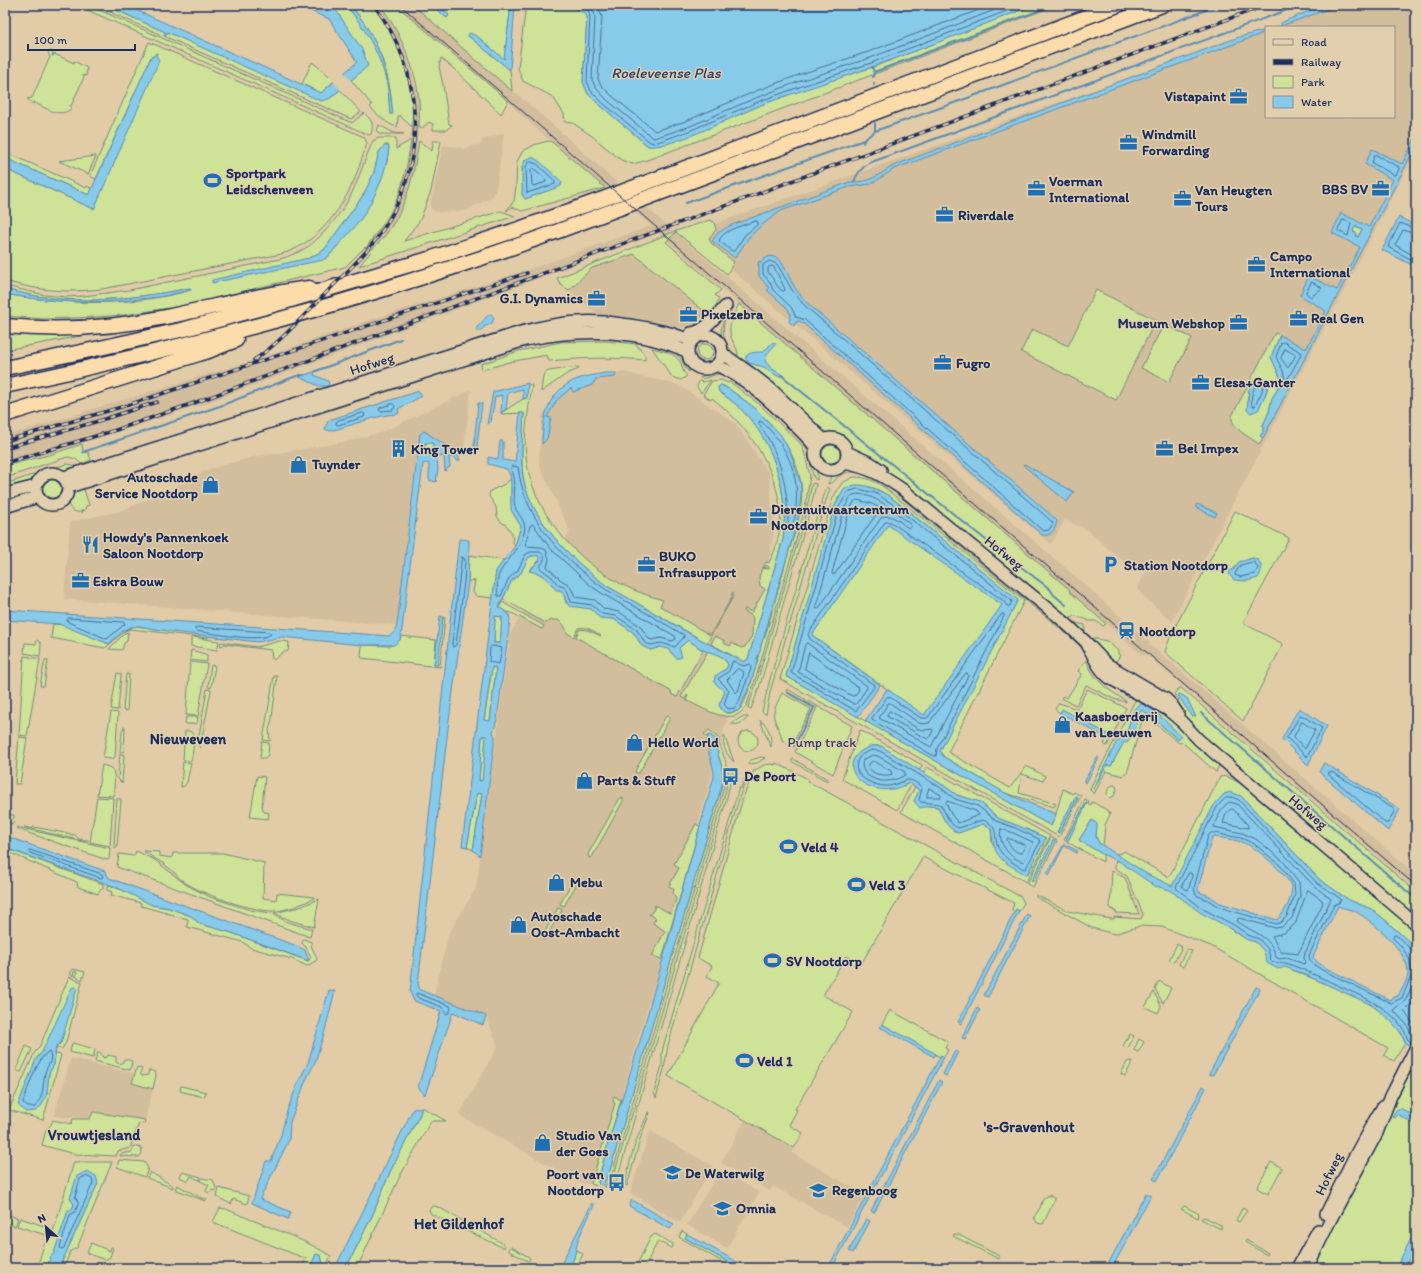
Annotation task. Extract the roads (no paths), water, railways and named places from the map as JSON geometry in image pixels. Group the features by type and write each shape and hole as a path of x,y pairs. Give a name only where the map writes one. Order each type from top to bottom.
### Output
{"highway":[{"path":"5,368 185,329 351,283 482,241 590,204 1118,5"},
{"path":"5,386 125,360 298,315 534,240 1162,5"},
{"path":"5,326 63,328 122,325 166,317 282,291 351,283"},
{"path":"5,415 208,351 298,315"}],"main road":[{"path":"663,331 693,333 700,331 726,306"},
{"name":"Hofweg","path":"67,482 521,332 570,322 590,321 663,331 685,339 693,340"},
{"name":"Hofweg","path":"67,482 131,466 525,340 562,334 587,332 606,333 648,338 676,346 688,352"},
{"path":"702,336 711,336 720,344 722,353 716,365 707,369 699,368 691,361 688,352 693,340 702,336"},
{"path":"722,353 771,389 820,443"},
{"path":"716,365 726,369 740,378 820,443"},
{"path":"833,438 840,440 845,445 847,452 847,458 844,464 835,469 828,470 822,468 816,460 815,454 820,443 833,438"},
{"name":"Hofweg","path":"847,452 879,468 902,489 1054,613 1101,658 1116,670 1166,699 1172,705 1182,722 1199,740 1416,924"},
{"name":"Hofweg","path":"844,464 857,466 877,473 902,489"},
{"path":"48,473 57,473 67,482 66,498 58,504 49,505 41,500 37,492 40,478 48,473"},
{"path":"5,494 37,492"},
{"path":"5,507 37,492"},
{"name":"Hofweg","path":"1307,1268 1330,1221 1377,1133 1391,1096 1416,1047"},
{"name":"Hofweg","path":"1297,1268 1378,1113 1391,1096"}],"water":[{"path":"105,5 125,5 321,93 357,62 329,19 297,5 324,5 336,10 363,51 368,66 329,99 321,101 167,32 165,36 165,32"},
{"path":"346,5 350,5 360,17 375,42 385,69 393,114 390,114 388,89 382,66 372,44"},
{"path":"431,5 438,5 449,15 447,18"},
{"path":"511,5 515,5 510,70 467,35 470,33 478,37 504,59"},
{"name":"Roeleveense Plas","path":"574,5 1034,5 872,67 761,105 671,143 658,146 648,146 588,94 583,82 587,17 585,13 579,11"},
{"path":"1323,5 1340,5 1281,26 1281,23"},
{"path":"1262,31 1263,33 1256,36 894,169 871,184 849,187 781,211 749,237 735,258 712,241 718,233 729,226 850,182 869,180 895,165 1239,37"},
{"path":"156,53 159,61 94,209 5,169 5,158 89,195 151,57"},
{"path":"1416,137 1416,146 1263,438 1260,436 1263,432 1263,425 1269,412 1272,398 1281,379 1271,357 1280,335 1306,349 1326,311 1300,295 1309,276 1337,290 1360,247 1332,233 1341,213 1369,227 1393,180 1365,164 1372,149 1402,164","holes":["1356,226 1362,229 1358,237 1356,236 1357,233 1354,233 1353,230"]},
{"path":"385,145 389,147 386,165 372,200 363,216 328,257 323,260 212,283 212,280 309,258 324,250 364,194 374,172 379,152"},
{"path":"532,157 539,161 562,182 561,186 525,199 522,194 523,164 525,160"},
{"path":"1399,217 1416,226 1416,267 1382,250"},
{"path":"770,256 781,261 795,288 806,302 1052,516 1057,521 1052,532 1048,535 1042,535 803,323 799,321 795,323 794,326 789,322 791,315 788,309 767,290 769,288 759,276 759,261 761,262"},
{"path":"190,288 191,290 160,297 95,302 59,301 5,294 5,289 28,295 52,298 98,300 143,296"},
{"path":"491,314 494,318 492,323 484,327 481,331 476,331 477,327 487,316"},
{"path":"773,342 776,344 768,354 765,361 771,368 784,376 777,376 763,367 749,363 746,360 746,356 754,352 763,352"},
{"path":"316,371 314,375 328,381 329,384 327,386 319,386 299,377"},
{"path":"605,373 616,373 615,377 596,379 592,385 573,392 571,388 557,400 547,417 551,418 547,439 542,444 545,415 548,406 558,392 575,380"},
{"path":"1258,378 1268,385 1258,410 1251,413 1247,410 1249,390 1253,381"},
{"path":"528,383 527,398 523,399 523,389 508,393 506,409 501,413 502,395 495,397 491,422 487,424 493,392"},
{"path":"721,385 729,389 755,408 781,435 791,454 801,484 798,519 760,648 761,649 757,658 758,660 740,709 728,713 723,711 719,705 725,692 714,682 715,676 726,669 728,665 723,658 701,649 688,640 679,648 682,657 679,658 676,658 668,649 660,647 651,650 642,646 634,633 614,619 600,618 591,609 569,606 561,590 556,590 542,575 529,571 540,560 539,556 531,556 528,558 521,573 512,580 499,607 509,614 510,620 497,720 493,732 495,737 480,856 473,850 482,794 477,793 467,847 462,846 496,571 515,546 521,526 511,510 510,475 507,469 488,464 488,457 498,459 500,441 503,441 503,460 515,462 520,413 524,413 522,468 525,485 531,503 552,535 565,550 607,586 694,636 744,662 748,659 783,539 783,497 779,476 763,437 751,420 736,405 719,392 718,387","holes":["495,616 502,617 500,643 494,643","492,667 496,668 490,721 484,720","482,736 486,736 482,781 479,781"]},
{"path":"419,391 422,396 398,409 398,414 380,416 329,431 325,429 328,421"},
{"path":"478,403 482,403 477,447 474,446"},
{"path":"424,431 456,452 460,460 458,461 452,457 449,457 450,467 445,471 444,456 437,457 438,469 436,482 429,480 429,464 423,464 401,636 400,640 394,645 362,645 282,637 258,642 173,632 138,626 124,630 109,644 59,624 5,620 5,610 388,636 394,632 397,625 420,434","holes":["425,443 433,443 433,453 425,453"]},
{"path":"1024,464 1074,492 1067,502 1023,465"},
{"path":"854,485 867,486 888,495 1018,600 940,751 944,757 1005,793 1056,814 1051,826 865,721 887,689 924,715 1002,605 888,525 812,635 880,685 858,717 786,676 835,505 845,488"},
{"path":"1197,504 1217,513 1215,517 1195,507"},
{"path":"459,539 469,540 468,582 449,720 418,984 420,990 486,1016 483,1025 453,1012 425,1095 418,1087 441,1011 414,1001 410,992"},
{"path":"1253,558 1259,561 1261,566 1261,572 1258,578 1247,581 1234,580 1229,574 1230,571 1234,569 1239,562"},
{"path":"440,616 443,617 438,665 434,665"},
{"path":"1179,694 1187,698 1196,717 1192,716 1178,696"},
{"path":"1141,704 1157,713 1181,736 1178,740 1142,710 1139,714 1133,734 1127,743 1124,742 1111,766 1107,765 1093,789 1117,741 1125,734 1134,710"},
{"path":"1299,708 1327,726 1308,765 1282,739"},
{"path":"1062,709 1109,735 1107,738 1060,713"},
{"path":"710,735 716,739 717,751 723,772 722,785 610,1170 578,1240 574,1258 569,1268 559,1268 592,1203 599,1184 598,1182 608,1143 640,1041 714,776 713,766 707,745 708,736"},
{"path":"871,746 881,746 957,795 980,802 998,818 1046,838 1027,875 1011,866 1001,858 994,847 991,829 983,824 958,833 948,825 938,807 929,806 920,808 914,801 919,790 909,783 894,789 880,789 868,786 858,780 853,771 852,762 858,753"},
{"path":"1097,757 1099,758 1086,783 1084,782"},
{"path":"1324,763 1400,809 1388,831 1319,772"},
{"path":"1230,792 1241,796 1320,880 1349,900 1371,909 1416,948 1416,1049 1405,1043 1402,1034 1391,1021 1372,1005 1308,976 1285,967 1278,969 1267,963 1264,951 1256,942 1246,939 1232,929 1201,913 1170,890 1155,886 1120,862 1102,854 1079,840 1092,820 1097,824 1096,837 1099,843 1147,874 1172,886 1214,805 1224,794","holes":["1212,837 1233,840 1248,845 1268,859 1289,881 1292,890 1290,900 1283,914 1277,920 1220,903 1210,896 1199,892 1198,889","1338,906 1359,913 1383,933 1398,949 1407,965 1408,973 1406,982 1398,996 1393,996 1390,1000 1326,968 1317,962 1313,957"]},
{"path":"1076,796 1078,797 1059,833 1057,832"},
{"path":"1087,803 1068,841 1066,839"},
{"path":"5,836 105,871 109,878 297,946 305,950 309,961 229,932 200,924 191,916 169,908 152,905 116,887 5,848"},
{"path":"1053,840 1055,841 1033,882 1031,881"},
{"path":"1064,844 1078,851 1077,853 1064,846 1049,875 1047,874"},
{"path":"1016,909 1019,911 961,1024 958,1022"},
{"path":"1027,914 1030,916 988,997 984,995"},
{"path":"73,987 77,988 61,1043 56,1046 54,1065 49,1073 47,1093 42,1105 36,1111 26,1112 18,1105 36,1059 42,1052"},
{"path":"1256,987 1260,989 1213,1075 1209,1074"},
{"path":"329,990 335,991 315,1062 306,1080 290,1122 289,1140 260,1199 291,1212 288,1219 252,1203 266,1161 271,1161 281,1135 287,1111 308,1063"},
{"path":"977,1008 980,1010 965,1039 962,1038"},
{"path":"882,1024 936,1054 934,1057 880,1027"},
{"path":"955,1051 958,1052 946,1076 943,1074"},
{"path":"941,1055 944,1057 832,1268 828,1268"},
{"path":"939,1080 942,1082 874,1213 871,1211"},
{"path":"1203,1086 1206,1088 1157,1181 1153,1179"},
{"path":"422,1107 420,1114 390,1172 373,1214 346,1268 335,1268 413,1109"},
{"path":"1400,1108 1416,1117 1416,1125 1397,1114 1394,1117 1392,1116 1397,1109"},
{"path":"87,1171 96,1176 98,1183 59,1268 47,1268 51,1256 54,1253 68,1210 72,1210 74,1204 70,1198 77,1176"},
{"path":"1146,1193 1151,1195 1112,1268 1106,1268"},
{"path":"632,1200 674,1224 670,1229 629,1206"},
{"path":"866,1219 870,1221 853,1253 849,1251"},
{"path":"1416,1229 1416,1246 1404,1268 1396,1268"},
{"path":"687,1234 748,1268 739,1268 685,1238"},
{"path":"316,1254 321,1256 323,1264 322,1268 310,1268"}],"waterway":[{"path":"874,72 1054,5"},
{"path":"875,131 1220,5"},
{"path":"854,182 856,176 869,163 1301,5"},
{"path":"872,67 874,72 873,77"},
{"path":"863,143 864,140 875,131 875,123"},
{"path":"686,203 864,140"},
{"path":"316,371 401,339"},
{"path":"83,452 220,406 291,378 304,375"},
{"path":"781,375 987,541 1050,589 1054,595 1066,605"},
{"path":"788,693 814,708 794,746"},
{"path":"1201,713 1416,899"}],"tram line":[{"path":"400,5 1416,886"}],"railway":[{"path":"254,360 273,346 290,330 367,251 380,234 396,207 407,178 413,149 414,119 411,89 403,60 391,31 374,5"},
{"path":"5,463 116,430 194,403 1266,5"},
{"path":"5,441 128,405 527,273"},
{"path":"5,448 157,402"}],"place":[{"name":"Vistapaint","path":"1239,96"},
{"name":"Windmill Forwarding","path":"1129,142"},
{"name":"Sportpark Leidschenveen","path":"213,181"},
{"name":"Voerman International","path":"1036,189"},
{"name":"BBS BV","path":"1381,189"},
{"name":"Van Heugten Tours","path":"1182,198"},
{"name":"Riverdale","path":"945,215"},
{"name":"Campo International","path":"1257,264"},
{"name":"G.I. Dynamics","path":"596,298"},
{"name":"Pixelzebra","path":"688,314"},
{"name":"Real Gen","path":"1298,318"},
{"name":"Museum Webshop","path":"1238,323"},
{"name":"Fugro","path":"943,363"},
{"name":"Elesa+Ganter","path":"1201,382"},
{"name":"Bel Impex","path":"1165,448"},
{"name":"King Tower","path":"398,449"},
{"name":"Tuynder","path":"299,464"},
{"name":"Autoschade Service Nootdorp","path":"211,485"},
{"name":"Dierenuitvaartcentrum Nootdorp","path":"758,517"},
{"name":"Howdy's Pannenkoek Saloon Nootdorp","path":"90,545"},
{"name":"BUKO Infrasupport","path":"646,564"},
{"name":"Station Nootdorp","path":"1111,565"},
{"name":"Eskra Bouw","path":"80,581"},
{"name":"Nootdorp","path":"1126,631"},
{"name":"Kaasboerderij van Leeuwen","path":"1062,724"},
{"name":"Hello World","path":"635,742"},
{"name":"De Poort","path":"731,776"},
{"name":"Parts & Stuff","path":"584,780"},
{"name":"Veld 4","path":"788,847"},
{"name":"Mebu","path":"557,882"},
{"name":"Veld 3","path":"856,885"},
{"name":"Autoschade Oost-Ambacht","path":"518,924"},
{"name":"SV Nootdorp","path":"773,961"},
{"name":"Veld 1","path":"744,1061"},
{"name":"Studio Van der Goes","path":"543,1143"},
{"name":"De Waterwilg","path":"672,1173"},
{"name":"Poort van Nootdorp","path":"617,1182"},
{"name":"Regenboog","path":"819,1190"},
{"name":"Omnia","path":"723,1208"}],"district":[{"name":"Nieuweveen","path":"188,739"},
{"name":"'s-Gravenhout","path":"1029,1127"},
{"name":"Vrouwtjesland","path":"94,1135"},
{"name":"Het Gildenhof","path":"459,1224"}],"park label":[{"name":"Pump track","path":"822,742"}]}
